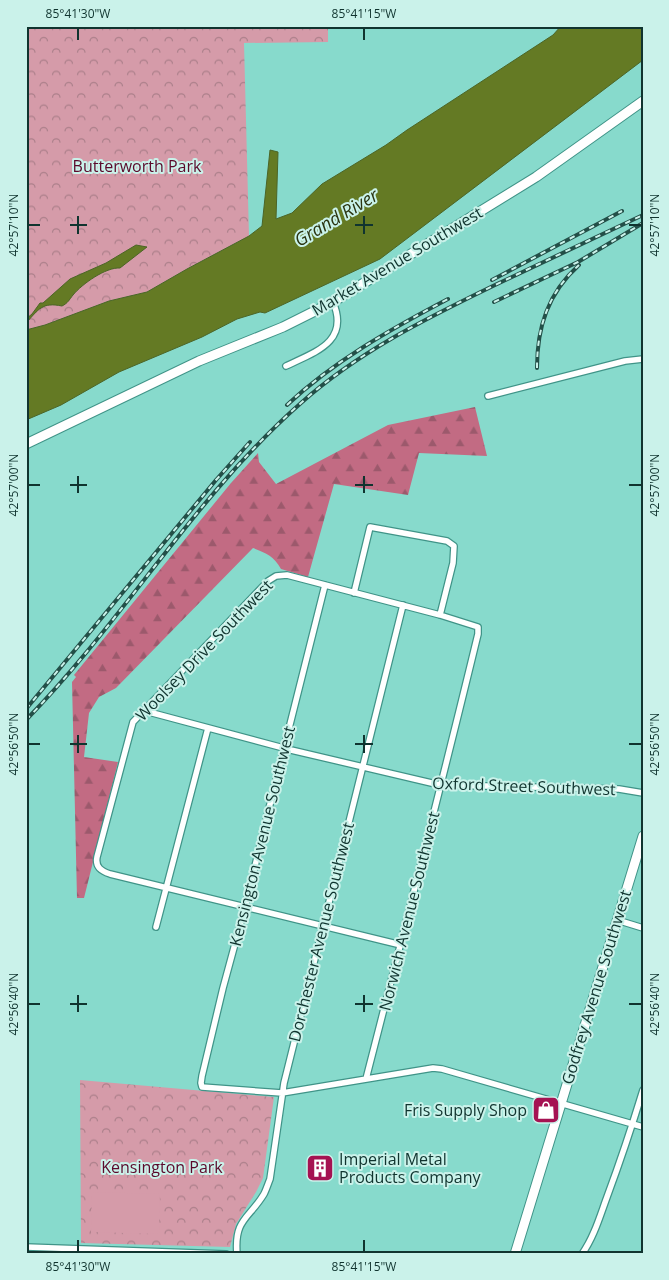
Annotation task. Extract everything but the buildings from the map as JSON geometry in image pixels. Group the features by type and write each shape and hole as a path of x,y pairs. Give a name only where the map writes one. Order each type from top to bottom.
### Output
{"main road":[{"name":"Market Avenue Southwest","path":"26,444 199,361 283,327 333,302 536,177 643,101"},
{"name":"Godfrey Avenue Southwest","path":"515,1254 643,836"}],"street":[{"path":"286,366 312,354 331,340 336,333 338,318 333,302"},
{"path":"488,396 625,361 643,359"},
{"path":"325,585 354,593 440,615 453,562 454,546 447,541 370,527 354,593"},
{"name":"Woolsey Drive Southwest","path":"167,889 110,874 99,869 96,862 133,722 268,581 276,576 287,575 325,585"},
{"name":"Kensington Avenue Southwest","path":"282,1093 202,1087 200,1083 222,988 245,907 325,585"},
{"name":"Dorchester Avenue Southwest","path":"237,1254 238,1229 242,1221 264,1194 270,1179 282,1093 403,605"},
{"name":"Norwich Avenue Southwest","path":"366,1079 478,634 478,627 440,615"},
{"name":"Oxford Street Southwest","path":"144,711 285,748 440,785 619,789 643,794"},
{"path":"156,927 208,728"},
{"path":"167,889 401,945"},
{"path":"617,920 643,928"},
{"path":"282,1093 433,1068 643,1127"},
{"path":"582,1254 596,1228 643,1090"},
{"path":"26,1247 42,1251 226,1254"}],"green space":[{"name":"Butterworth Park","path":"26,26 328,26 328,42 244,43 249,236 147,292 109,301 45,325 26,330"},
{"path":"475,407 487,456 419,453 408,495 334,484 308,577 281,569 276,561 253,548 116,688 99,697 89,713 84,757 118,762 84,898 77,898 72,682 76,677 74,675 231,483 258,453 259,462 276,484 388,425"},
{"name":"Kensington Park","path":"80,1080 274,1097 263,1178 236,1224 230,1247 81,1243"},
{"path":"92,1192 160,1194 159,1234 91,1232"}],"water":[{"name":"Grand River","path":"561,26 643,26 643,60 380,259 265,313 260,312 237,319 202,337 119,372 61,405 26,420 26,330 45,325 109,301 147,292 249,236 262,226 270,150 278,152 276,219 292,213 322,184 386,145 553,35"},
{"path":"136,245 147,247 120,268 108,270 88,281 64,305 45,306 26,323 26,319 40,303 43,303 70,279 106,263"}],"railway":[{"path":"492,280 622,211"},
{"path":"26,720 62,681 227,478 263,439 301,403 346,368 419,323 643,215"},
{"path":"494,302 578,262 643,223"},
{"path":"537,368 539,339 546,312 559,287 579,265"},
{"path":"287,405 344,360 384,334 448,299"},
{"path":"26,709 216,480 250,442"}],"place":[{"name":"Fris Supply Shop","path":"546,1110"},
{"name":"Imperial Metal Products Company","path":"320,1168"}]}
